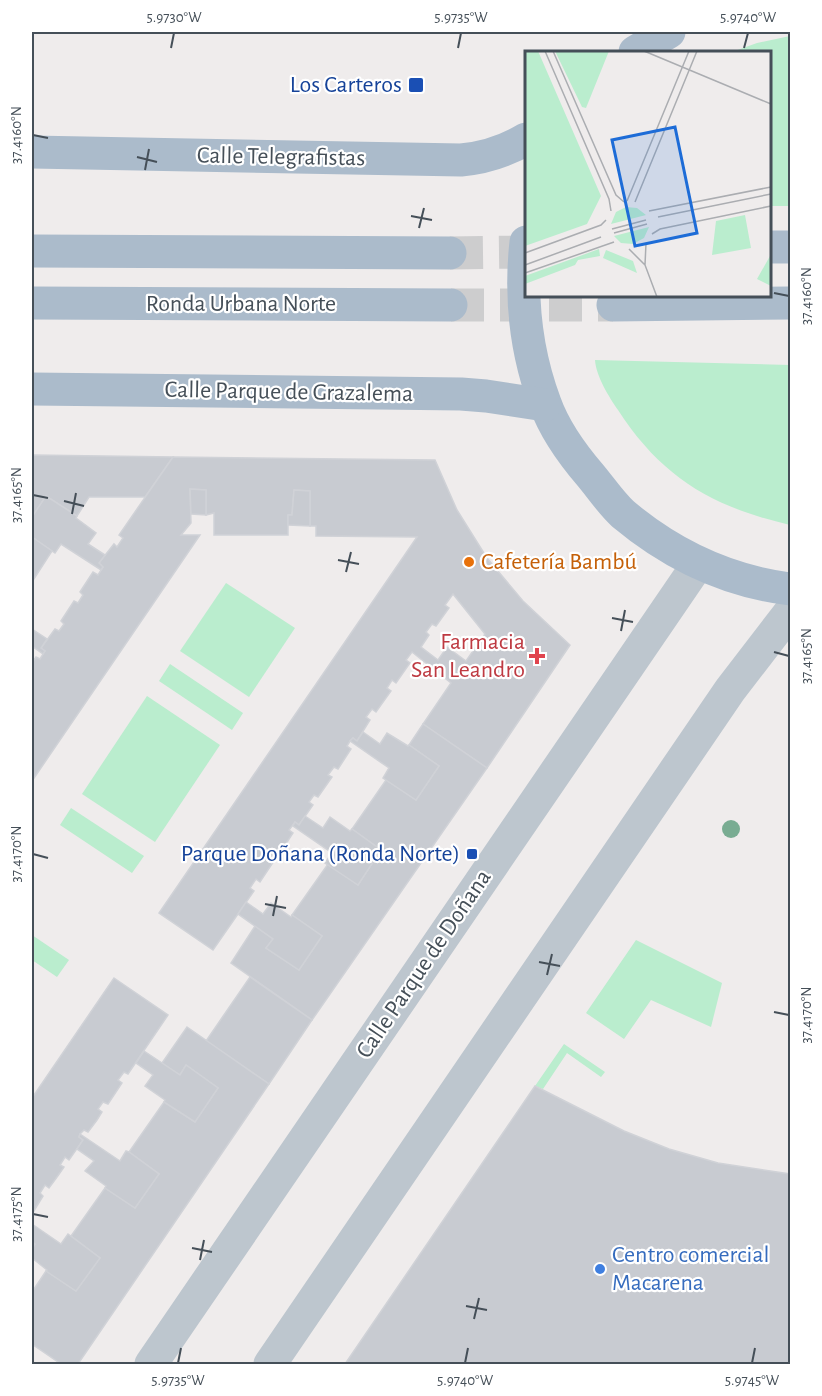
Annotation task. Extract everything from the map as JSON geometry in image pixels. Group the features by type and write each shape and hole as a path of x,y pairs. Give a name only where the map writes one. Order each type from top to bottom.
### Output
{"main road":[{"path":"642,45 669,32"},
{"name":"Calle Telegrafistas","path":"32,152 461,160 480,158 515,146 525,140"},
{"path":"771,247 790,247"},
{"path":"32,251 450,253"},
{"path":"525,254 524,313 533,366 545,405 567,447 621,513 660,541 698,564 740,580 790,589"},
{"name":"Ronda Urbana Norte","path":"32,303 450,305"},
{"path":"613,305 790,303"},
{"name":"Calle Parque de Grazalema","path":"32,389 461,394 545,405"}],"street":[{"name":"Calle Parque de Doñana","path":"151,1365 698,564"},
{"path":"270,1365 730,690 790,612"}],"green space":[{"path":"790,36 790,206 771,206 771,51 735,51 757,43"},
{"path":"595,360 790,365 790,525 762,518 713,499 671,472 635,434 618,410 600,379"},
{"path":"226,583 295,628 249,697 180,651"},
{"path":"170,664 243,713 232,730 159,681"},
{"path":"147,696 220,745 155,842 82,794"},
{"path":"71,808 144,856 132,873 60,825"},
{"path":"32,935 69,960 57,977 32,960"},
{"path":"636,940 722,983 711,1027 651,1000 624,1039 586,1013"},
{"path":"564,1044 605,1072 601,1077 567,1053 543,1089 535,1086"}],"building":[{"path":"32,455 173,457 145,497 89,497 77,516 46,496 32,517"},
{"path":"173,457 435,460 457,510 487,558 523,601 570,645 487,768 423,724 451,683 412,652 406,660 410,663 396,683 392,680 387,688 391,691 376,712 372,709 366,717 370,720 357,741 353,738 350,741 347,746 351,749 338,769 334,767 328,775 332,777 318,797 314,795 309,802 313,805 299,825 295,822 289,830 293,833 280,853 276,851 270,858 274,861 260,882 256,879 250,888 254,891 213,950 159,913 417,537 316,536 316,526 310,526 310,491 294,490 292,515 288,515 288,535 214,535 214,513 206,515 206,490 190,489 191,523 181,535 200,535 32,781 32,663 36,657 40,659 45,651 41,648 55,629 59,631 64,624 61,621 74,601 78,603 83,595 80,592 93,572 98,575 103,567 99,563 114,544 117,547 123,538 119,535","holes":["453,594 485,634 466,661 447,647 438,660 421,647 429,635 426,632 432,624 436,626 449,608 445,605"]},
{"path":"190,489 206,490 206,515 191,514"},
{"path":"294,490 310,491 310,526 288,525 288,515 292,515"},
{"path":"46,496 77,516 76,518 96,533 88,544 105,555 99,563 103,567 101,570 61,544 55,553 32,537 32,517"},
{"path":"32,537 52,551 32,582"},
{"path":"32,629 47,639 41,648 45,651 43,654 32,646"},
{"path":"423,724 487,768 312,1020 231,963 255,926 273,939 266,948 299,970 322,936 292,915 328,864 358,885 381,850 352,829 386,780 416,800 439,766 409,745"},
{"path":"363,732 380,744 387,733 439,766 416,800 383,778 389,768 350,741 353,738 357,741"},
{"path":"305,816 323,828 330,817 350,831 352,829 381,850 358,885 325,863 332,853 293,826 295,822 299,825"},
{"path":"246,902 263,914 271,903 322,936 299,970 266,948 273,939 238,914"},
{"path":"250,977 312,1020 269,1084 206,1041"},
{"path":"114,978 168,1015 128,1074 124,1072 118,1080 122,1083 108,1104 103,1102 98,1109 102,1112 97,1120 88,1132 84,1130 80,1134 79,1137 83,1140 69,1160 65,1157 60,1165 64,1167 57,1177 49,1188 45,1185 40,1193 43,1196 32,1214 32,1098"},
{"path":"187,1027 269,1084 78,1364 61,1364 32,1344 32,1292 46,1271 76,1291 100,1258 71,1236 105,1188 135,1208 159,1174 129,1152 164,1102 195,1122 218,1088 186,1065 180,1075 162,1063"},
{"path":"144,1051 180,1075 186,1065 218,1088 195,1122 164,1102 165,1100 145,1086 153,1075 136,1063"},
{"name":"Centro comercial Macarena","path":"535,1086 624,1131 669,1149 718,1163 790,1174 790,1364 345,1364"},
{"path":"80,1134 120,1161 126,1151 129,1152 159,1174 135,1208 85,1171 94,1161 77,1149 83,1140 79,1137"},
{"path":"32,1224 61,1244 68,1234 100,1258 76,1291 46,1271 32,1258 32,1249 35,1244 32,1241"}],"tunnel":[{"path":"450,253 525,252"},
{"path":"451,305 613,305"}],"place":[{"name":"Los Carteros","path":"416,85"},
{"name":"Cafetería Bambú","path":"469,562"},
{"name":"Farmacia San Leandro","path":"537,656"},
{"name":"Parque Doñana (Ronda Norte)","path":"472,854"},
{"name":"Centro comercial Macarena","path":"600,1269"}]}
